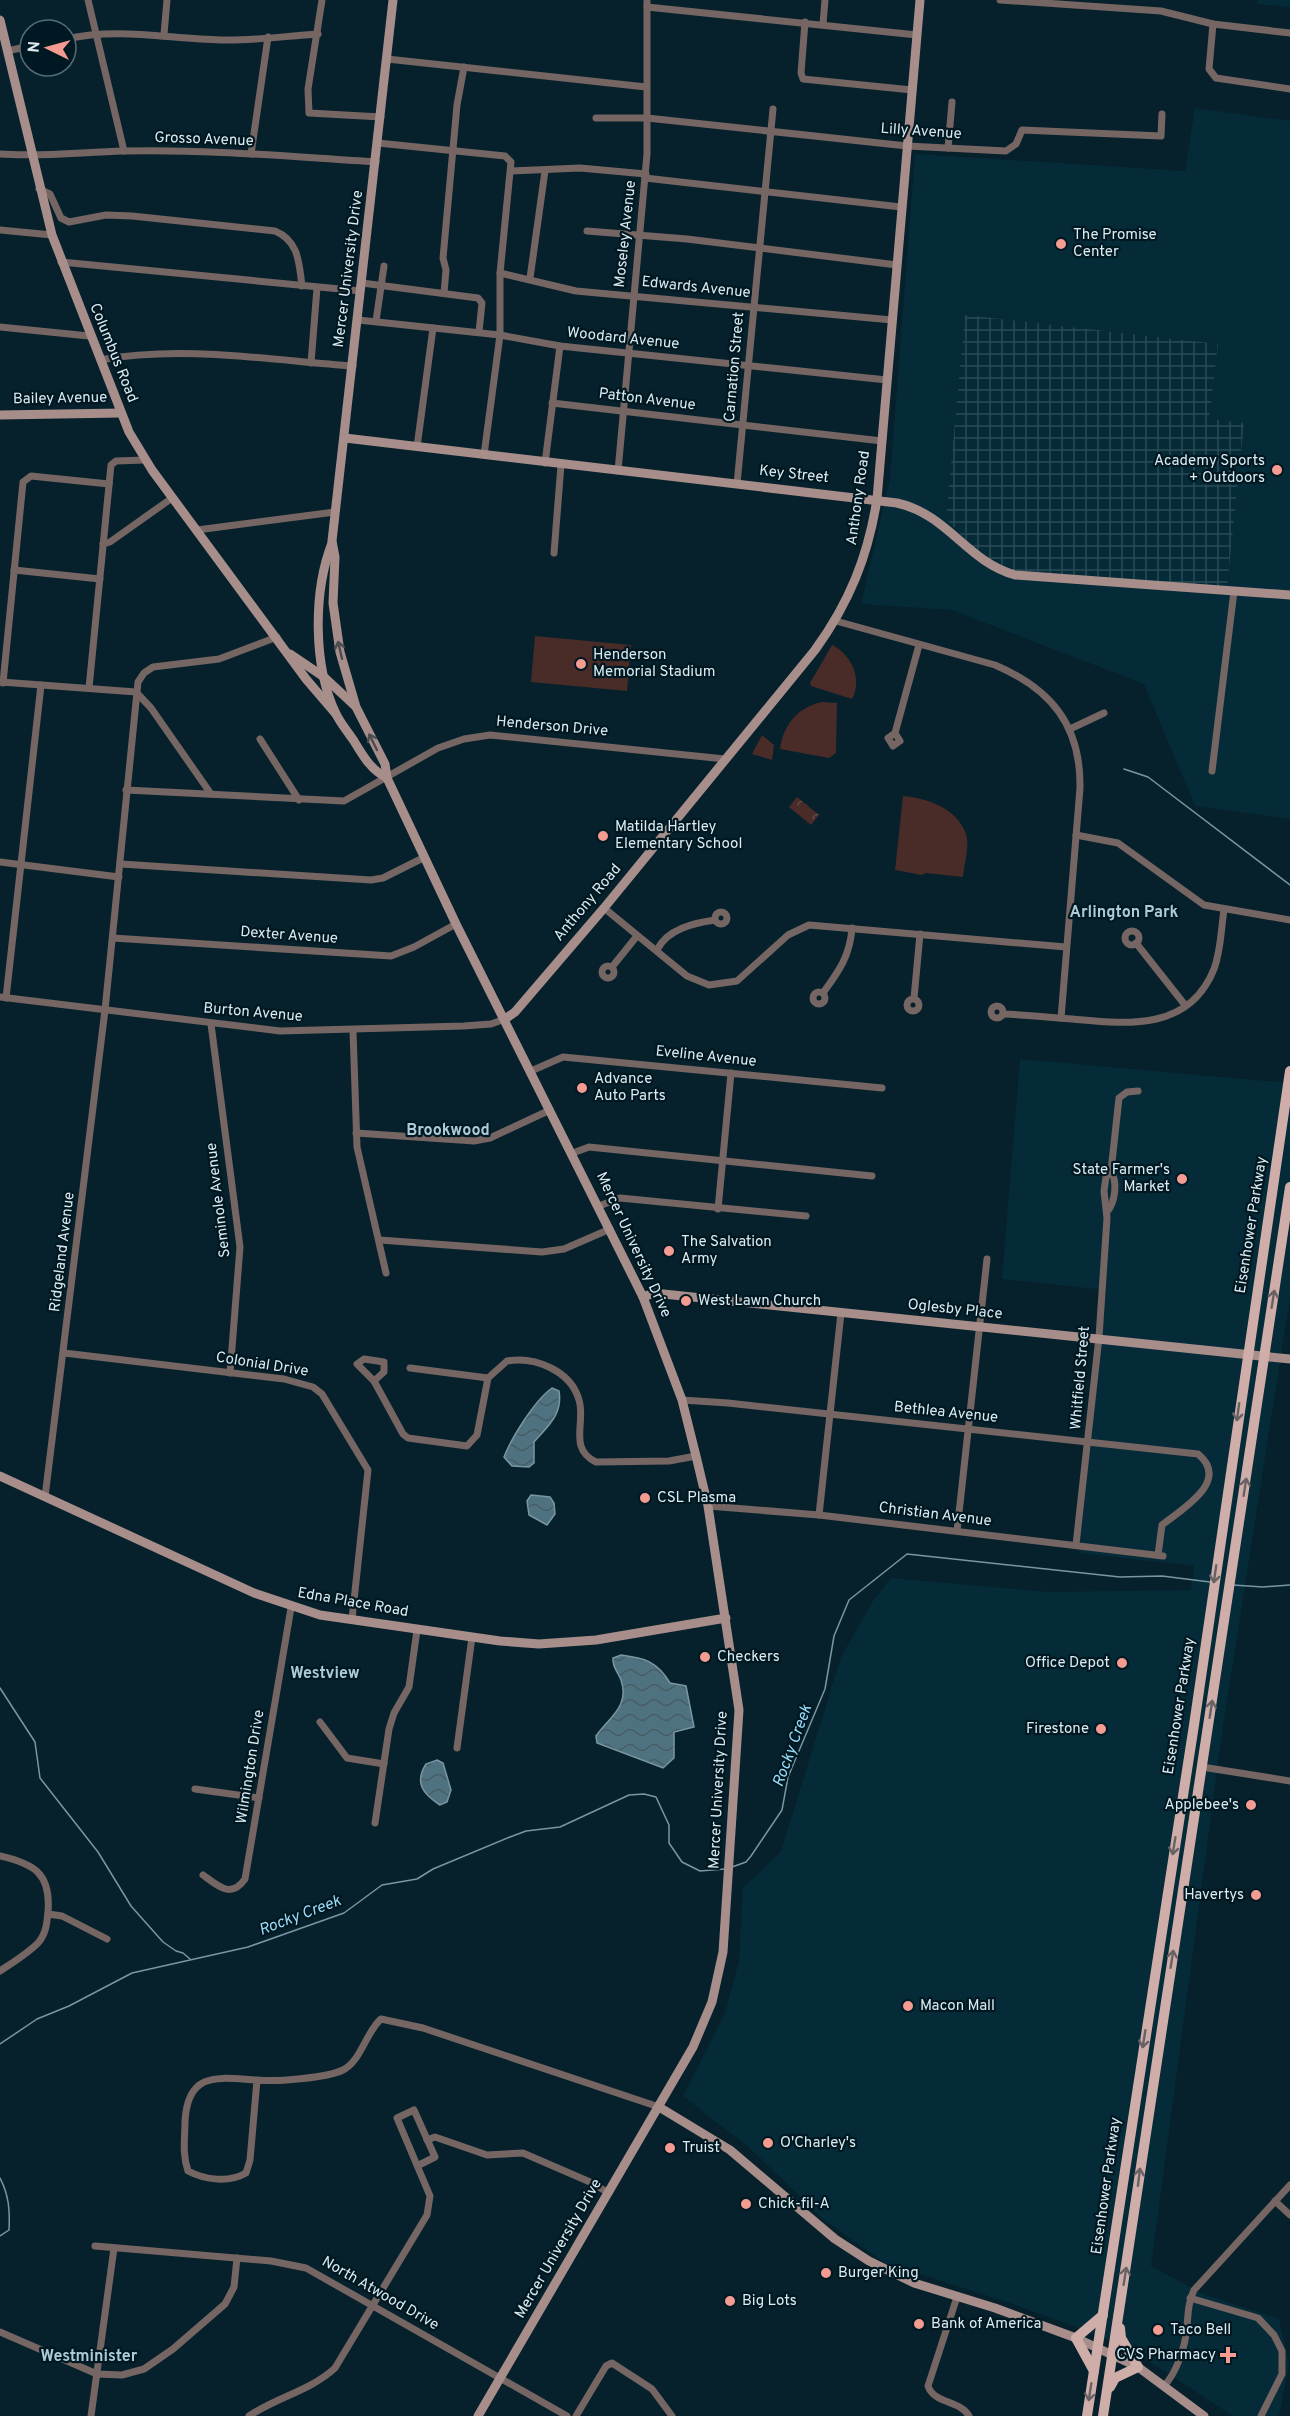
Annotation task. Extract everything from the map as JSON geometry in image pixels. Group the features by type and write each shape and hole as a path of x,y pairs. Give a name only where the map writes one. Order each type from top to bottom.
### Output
{"main road":[{"name":"Eisenhower Parkway","path":"1087,2416 1290,1071"},
{"name":"Eisenhower Parkway","path":"1102,2416 1119,2318 1290,1187"},
{"path":"1094,2371 1076,2338 1103,2315"},
{"path":"1106,2396 1115,2378 1138,2367 1121,2338 1119,2318"}],"street":[{"path":"88,0 124,151"},
{"path":"164,34 167,0"},
{"path":"322,0 307,94 309,113 381,117"},
{"name":"Mercer University Drive","path":"393,0 332,541 335,628 356,706 385,764 387,778 456,924 644,1297 682,1400 708,1506 739,1710 728,1898 723,1952 712,2002 693,2047 478,2416"},
{"path":"823,24 825,0"},
{"name":"Anthony Road","path":"505,1019 515,1012 604,908 804,663 836,621 864,561 877,499 920,0"},
{"path":"1000,0 1161,11 1213,24 1290,33"},
{"path":"647,3 917,35"},
{"name":"Moseley Avenue","path":"618,471 645,176 647,3"},
{"name":"Columbus Road","path":"0,20 39,189 52,235 89,336 121,413 145,460 172,498 323,701 336,714"},
{"path":"805,22 801,73 803,79 912,90"},
{"path":"1213,24 1209,69 1216,78 1290,89"},
{"path":"78,36 96,32 164,34 224,40 318,34"},
{"path":"251,154 268,37"},
{"path":"7,51 18,49"},
{"path":"387,59 646,87"},
{"path":"444,293 446,270 443,258 453,150 464,67"},
{"path":"948,148 952,102"},
{"name":"Carnation Street","path":"737,484 773,109"},
{"name":"Lilly Avenue","path":"596,118 647,118 907,146 1006,151 1016,144 1022,130 1161,136 1162,114"},
{"path":"378,143 509,158 511,171 500,273 500,335 484,455"},
{"name":"Grosso Avenue","path":"0,154 32,157 124,151 251,154 376,162"},
{"path":"511,171 580,168 901,207"},
{"path":"530,278 545,171"},
{"path":"39,189 50,194 61,218 69,222 115,215 275,231 287,237 294,246 302,286"},
{"path":"0,230 52,235"},
{"path":"587,231 759,248 897,265"},
{"path":"61,262 156,269 317,288 381,285 475,297 481,301 479,332"},
{"path":"376,321 384,266"},
{"name":"Edwards Avenue","path":"500,273 530,278 576,291 892,320"},
{"path":"311,363 317,288"},
{"name":"Woodard Avenue","path":"358,320 479,332 560,346 628,354 887,380"},
{"path":"0,327 89,336"},
{"path":"417,447 433,328"},
{"path":"545,463 560,346"},
{"path":"100,360 159,353 208,354 353,366"},
{"name":"Patton Avenue","path":"552,404 882,441"},
{"name":"Bailey Avenue","path":"0,415 121,413"},
{"name":"Key Street","path":"345,438 561,465 877,499 922,511 937,520 988,563 1014,575 1290,595"},
{"path":"89,688 110,467 114,462 145,460"},
{"path":"554,553 561,465"},
{"path":"109,484 43,477 26,478 23,484 2,682 136,692 151,708 211,794"},
{"path":"103,544 110,542 172,498"},
{"path":"197,530 335,512"},
{"name":"Mercer University Drive","path":"332,541 326,558 318,630 324,677 336,714 375,772 387,778"},
{"path":"14,570 100,579"},
{"path":"1212,771 1234,591"},
{"path":"836,621 995,665 1015,674 1043,694 1070,729 1078,755 1080,775 1061,1018"},
{"path":"136,692 139,678 153,667 219,659 278,638"},
{"path":"895,733 919,645"},
{"name":"Columbus Road","path":"290,654 324,677 356,706"},
{"path":"3,998 21,865 41,685"},
{"name":"Ridgeland Avenue","path":"45,1497 105,1011 136,692"},
{"path":"1070,729 1104,713"},
{"name":"Henderson Drive","path":"126,790 344,801 438,748 464,738 490,735 724,759"},
{"path":"260,739 299,800"},
{"path":"1076,835 1118,843 1204,905 1290,920"},
{"path":"121,864 371,880 393,874 425,857"},
{"path":"0,862 119,877"},
{"path":"604,908 687,976 702,983 717,985 737,981 747,975 784,939 800,928 818,924 1066,947"},
{"path":"1003,1014 1141,1023 1171,1015 1204,986 1213,970 1224,910"},
{"path":"657,950 670,935 686,926 715,920"},
{"name":"Dexter Avenue","path":"113,938 391,956 414,947 456,924"},
{"path":"823,993 845,963 851,947 852,928"},
{"path":"914,998 920,934"},
{"path":"612,967 638,936"},
{"path":"1136,943 1185,1005"},
{"name":"Burton Avenue","path":"3,998 280,1031 491,1024 505,1019"},
{"name":"Seminole Avenue","path":"211,1024 240,1247 230,1372"},
{"path":"353,1030 357,1148 386,1273"},
{"name":"Eveline Avenue","path":"531,1071 563,1057 882,1088"},
{"path":"718,1209 731,1073"},
{"name":"Whitfield Street","path":"1076,1545 1099,1337 1107,1212 1112,1206 1114,1191 1114,1177 1111,1171 1119,1098 1127,1092 1138,1091"},
{"path":"356,1132 474,1141 490,1138 550,1110"},
{"path":"573,1153 589,1147 872,1176"},
{"path":"598,1206 617,1198 806,1216"},
{"path":"380,1240 542,1252 564,1249 610,1229"},
{"path":"957,1531 977,1327 987,1259"},
{"name":"Oglesby Place","path":"644,1297 654,1293 977,1327 1099,1337 1290,1359"},
{"path":"819,1515 841,1313"},
{"name":"Colonial Drive","path":"64,1353 284,1379 313,1387 329,1403 360,1452 368,1470 369,1482 352,1619"},
{"path":"375,1381 403,1434 408,1438 467,1446 477,1435 488,1378 501,1365 514,1360 543,1365 561,1374 579,1398 578,1432 581,1448 590,1459 596,1462 641,1463 696,1456"},
{"path":"410,1368 488,1378"},
{"name":"Bethlea Avenue","path":"682,1400 1194,1454 1205,1460 1210,1471 1207,1486 1162,1525 1161,1555"},
{"name":"Edna Place Road","path":"0,1476 291,1608 417,1630 555,1644 726,1618"},
{"name":"Christian Avenue","path":"708,1506 819,1515 1161,1555"},
{"name":"Wilmington Drive","path":"203,1875 222,1890 235,1889 240,1886 247,1872 291,1608"},
{"path":"375,1823 391,1721 409,1687 417,1630"},
{"path":"457,1748 472,1637"},
{"path":"320,1722 347,1758 384,1764"},
{"path":"1202,1767 1290,1781"},
{"path":"195,1789 260,1798"},
{"path":"0,1856 40,1872 48,1886 48,1914 45,1932 38,1942 0,1971"},
{"path":"48,1914 62,1916 107,1939"},
{"path":"257,2080 253,2140 246,2173 235,2179 200,2177 188,2170 183,2158 186,2115 190,2096 198,2085 214,2077 281,2080 344,2070 354,2059 374,2026 381,2019 392,2020 659,2107 730,2150 853,2251 907,2280 1076,2338 1098,2348 1138,2367 1204,2416"},
{"path":"249,2416 274,2400 313,2385 330,2373 345,2355 427,2215 430,2196 419,2165 397,2118 414,2110 435,2157 419,2165"},
{"path":"428,2140 435,2137 487,2155 523,2153 590,2182 609,2193"},
{"path":"1164,2386 1173,2376 1184,2339 1190,2298 1201,2279 1290,2185"},
{"path":"1275,2201 1290,2215"},
{"name":"North Atwood Drive","path":"95,2246 237,2258 306,2268 567,2416"},
{"path":"91,2416 114,2248"},
{"path":"0,2332 97,2374 122,2374 150,2366 217,2314 230,2298 234,2287 237,2258"},
{"path":"957,2297 928,2386 936,2397 965,2409 969,2416"},
{"path":"1190,2298 1249,2314 1265,2323 1278,2342 1286,2368 1261,2416"},
{"path":"576,2416 606,2366 612,2363 652,2389 672,2416"}],"shaded area":[{"path":"1258,0 1290,0 1290,7 1257,4"},
{"path":"1195,108 1290,121 1290,819 1195,806 1144,684 952,610 861,604 890,479 915,154 1185,171"},
{"path":"965,315 1218,344 1209,419 1244,423 1227,587 1048,575 1010,570 983,557 946,519"},
{"path":"1020,1059 1290,1083 1290,1297 1222,1733 1151,2266 1203,2294 1279,2319 1289,2364 1279,2416 1233,2416 1124,2345 1016,2305 885,2263 822,2218 752,2150 683,2096 725,2013 739,1961 743,1888 781,1851 841,1657 873,1601 891,1578 1049,1592 1191,1590 1194,1566 1079,1553 1106,1290 1002,1279"}],"green space":[{"name":"Henderson Memorial Stadium","path":"535,636 631,645 627,691 531,682"},
{"path":"832,645 845,654 856,675 852,699 811,686 810,683"},
{"path":"837,703 836,753 829,758 780,749 784,732 793,718 813,704"},
{"path":"762,735 774,745 772,760 752,754"},
{"path":"903,796 922,799 940,806 956,817 962,825 967,844 963,877 926,873 922,875 895,870"},
{"path":"797,797 819,815 811,825 789,807"}],"water":[{"path":"552,1388 559,1391 559,1406 549,1425 534,1442 534,1463 529,1467 512,1466 504,1457 508,1449 531,1410"},
{"path":"531,1495 550,1497 554,1503 555,1514 547,1525 529,1515 527,1501"},
{"path":"621,1655 649,1662 660,1670 670,1683 686,1686 694,1727 674,1732 674,1758 663,1768 597,1743 596,1736 617,1711 623,1697 621,1680 613,1661 613,1658"},
{"path":"437,1760 443,1763 451,1790 447,1802 440,1805 429,1797 421,1782 422,1771 426,1764"}],"waterway":[{"path":"1124,769 1148,777 1290,885"},
{"name":"Rocky Creek","path":"732,1867 746,1862 782,1810 788,1777 825,1689 834,1636 849,1600 907,1554 1120,1577 1162,1576 1210,1582"},
{"name":"Rocky Creek","path":"1233,1585 1263,1587 1290,1585"},
{"path":"0,1688 35,1742 40,1778 98,1852 131,1906 163,1942 190,1959"},
{"name":"Rocky Creek","path":"0,2044 37,2019 69,2006 132,1973 248,1947 344,1913 382,1885 417,1879 433,1869 526,1831 560,1827 629,1795 644,1794 656,1797 669,1825 669,1843 682,1862 700,1871 725,1869"},
{"name":"Rocky Creek","path":"0,2178 7,2197 9,2216 9,2230 0,2236"}],"place":[{"name":"The Promise Center","path":"1061,244"},
{"name":"Academy Sports + Outdoors","path":"1277,470"},
{"name":"Henderson Memorial Stadium","path":"581,664"},
{"name":"Matilda Hartley Elementary School","path":"603,836"},
{"name":"Advance Auto Parts","path":"582,1088"},
{"name":"State Farmer's Market","path":"1182,1179"},
{"name":"The Salvation Army","path":"669,1251"},
{"name":"West Lawn Church","path":"686,1301"},
{"name":"CSL Plasma","path":"645,1498"},
{"name":"Checkers","path":"705,1657"},
{"name":"Office Depot","path":"1122,1663"},
{"name":"Firestone","path":"1101,1729"},
{"name":"Applebee's","path":"1251,1805"},
{"name":"Havertys","path":"1256,1895"},
{"name":"Macon Mall","path":"908,2006"},
{"name":"O'Charley's","path":"768,2143"},
{"name":"Truist","path":"670,2148"},
{"name":"Chick-fil-A","path":"746,2204"},
{"name":"Burger King","path":"826,2273"},
{"name":"Big Lots","path":"730,2301"},
{"name":"Bank of America","path":"919,2324"},
{"name":"Taco Bell","path":"1158,2330"},
{"name":"CVS Pharmacy","path":"1228,2355"}],"district":[{"name":"Arlington Park","path":"1124,913"},
{"name":"Brookwood","path":"448,1131"},
{"name":"Westview","path":"325,1674"},
{"name":"Westminister","path":"89,2357"}]}
